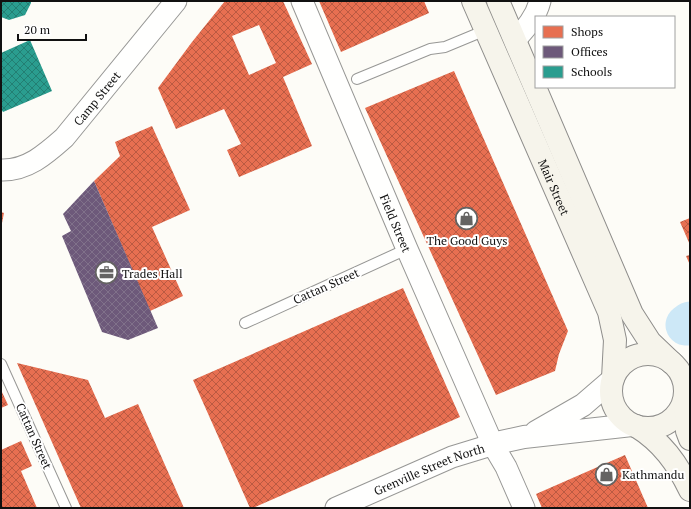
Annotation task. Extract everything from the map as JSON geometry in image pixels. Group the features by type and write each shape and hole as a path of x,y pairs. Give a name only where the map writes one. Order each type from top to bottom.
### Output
{"main road":[{"name":"Mair Street","path":"473,1 609,312 615,340 612,379"},
{"name":"Mair Street","path":"498,1 632,314 650,342 672,363"},
{"path":"690,439 687,431 683,380 679,371 672,363 665,358 647,354 638,355 623,363 612,379 612,401 617,411 624,419 651,436 667,451 680,469 690,490"},
{"path":"634,425 647,428 659,426 669,421 680,408 685,391"}],"street":[{"name":"Camp Street","path":"1,170 12,170 22,167 47,153 64,138 176,1"},
{"name":"Field Street","path":"302,1 407,249 497,444 524,508"},
{"path":"514,40 534,18 540,1"},
{"name":"Grenville Street North","path":"336,508 452,457 535,433 583,404 612,379"},
{"name":"Grenville Street North","path":"524,437 634,425"}],"lane":[{"path":"357,79 430,49 445,47 486,30"},
{"name":"Cattan Street","path":"245,322 407,249"},
{"name":"Cattan Street","path":"1,364 66,508"}],"building: Shops":[{"path":"225,1 283,1 312,64 283,77 312,146 239,177 227,150 241,144 224,109 176,129 158,88","holes":["259,25 276,63 249,75 232,36"]},
{"path":"319,1 424,1 429,13 341,52"},
{"name":"The Good Guys","path":"454,71 568,331 559,354 555,371 496,395 365,108"},
{"path":"152,126 190,210 152,227 183,296 150,311 94,181 120,156 115,142"},
{"path":"1,212 4,213 2,223 1,223"},
{"path":"690,218 690,245 680,222"},
{"path":"690,255 690,265 686,256"},
{"path":"403,288 460,417 250,508 193,380"},
{"path":"17,363 88,380 105,418 138,404 184,508 81,508"},
{"path":"1,390 8,405 1,408"},
{"path":"21,441 32,466 21,471 37,508 1,508 1,450"},
{"name":"Kathmandu","path":"625,455 648,508 542,508 536,494"}],"building: Offices":[{"name":"Trades Hall","path":"94,181 158,328 128,340 102,332 62,236 71,231 63,214"}],"building: Schools":[{"path":"1,1 31,1 31,3 25,15 9,20 1,17"},
{"path":"30,40 52,91 3,112 1,109 1,53"}],"waterway":[{"path":"686,325 690,322"}],"place":[{"name":"The Good Guys","path":"467,219"},
{"name":"Trades Hall","path":"106,273"},
{"name":"Kathmandu","path":"607,474"}]}
